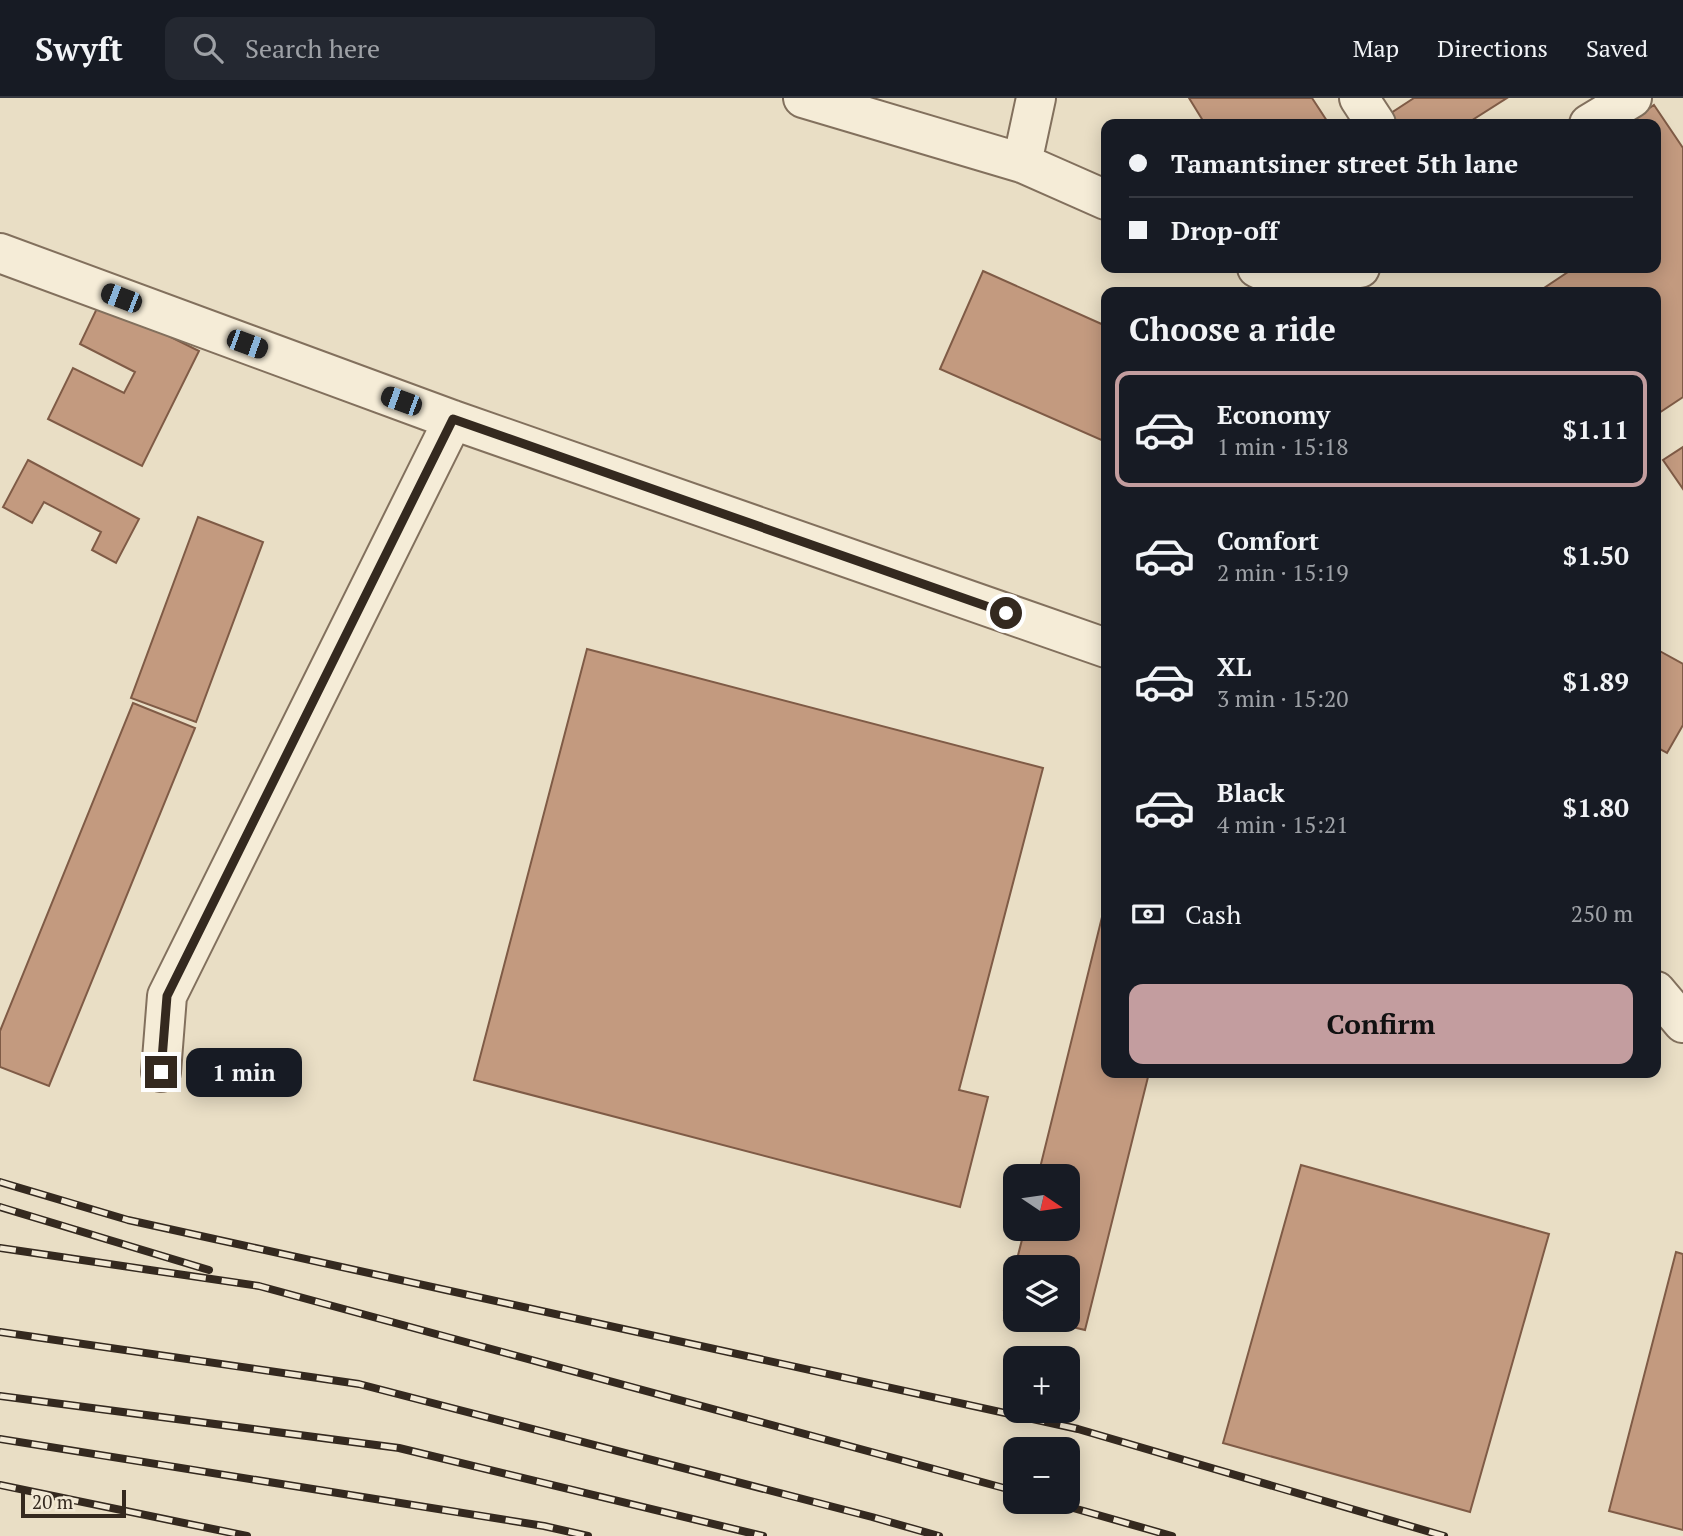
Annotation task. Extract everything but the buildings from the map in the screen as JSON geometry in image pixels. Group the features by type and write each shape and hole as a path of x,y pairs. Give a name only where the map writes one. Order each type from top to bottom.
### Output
{"lane":[{"path":"803,98 1021,163 1101,198"},
{"path":"1021,163 1036,98"},
{"path":"1359,98 1373,119"},
{"path":"1597,119 1632,98"},
{"path":"0,253 453,419 1101,646"},
{"path":"1268,273 1279,278 1320,273"},
{"path":"161,1072 167,996 453,419"},
{"path":"1661,997 1683,1023"}],"railway":[{"path":"0,1182 128,1220 1078,1429 1444,1536"},
{"path":"0,1207 209,1270"},
{"path":"0,1248 259,1286 1003,1488"},
{"path":"0,1332 359,1384 939,1536"},
{"path":"0,1396 399,1448 763,1536"},
{"path":"0,1439 544,1526 588,1536"},
{"path":"0,1485 247,1536"},
{"path":"1080,1510 1172,1536"}],"route":[{"path":"161,1072 167,996 453,419 1006,613"}]}
